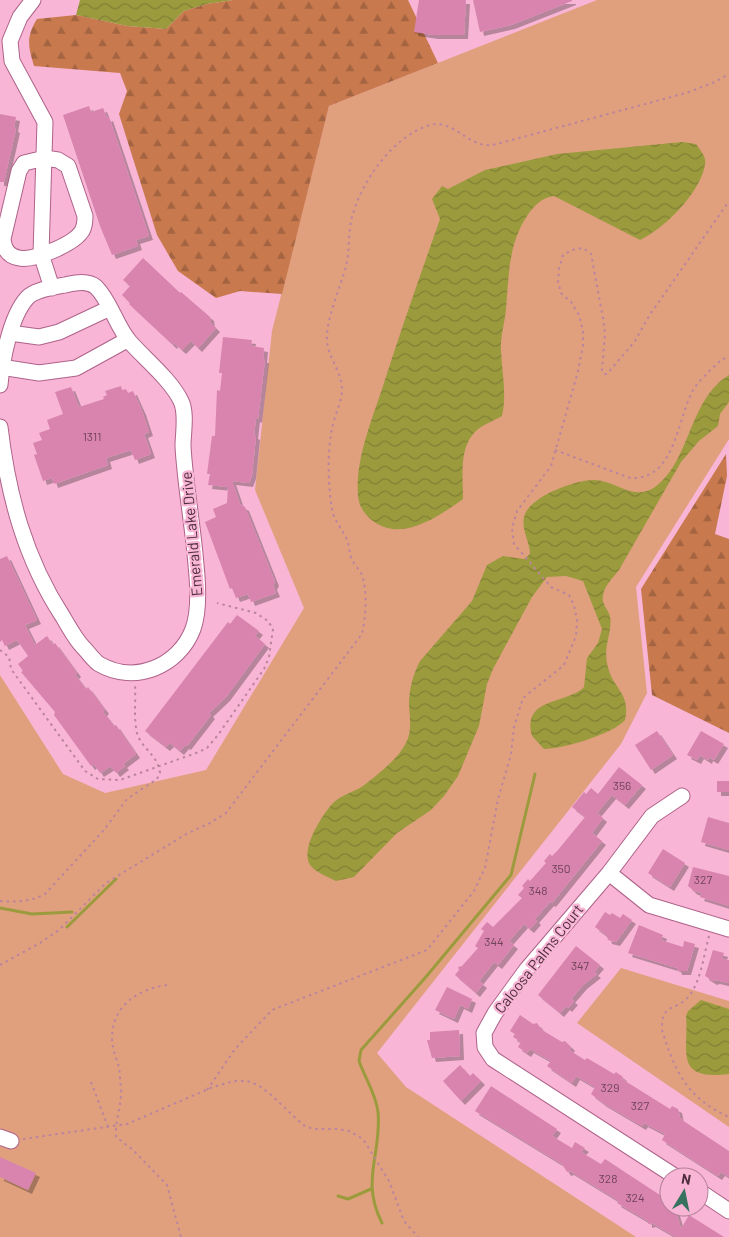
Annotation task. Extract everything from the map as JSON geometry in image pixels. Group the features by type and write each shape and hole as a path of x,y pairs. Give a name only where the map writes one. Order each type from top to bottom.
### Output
{"street":[{"path":"34,0 20,17 10,41 12,61 45,122 41,254 52,288"},
{"path":"45,158 58,160 68,166 85,216 85,224 76,238 41,254 20,258 10,255 4,249 2,239 18,171 24,163 45,158"},
{"name":"Emerald Lake Drive","path":"0,385 1,368 10,333 19,310 28,296 80,282 95,286 128,340 150,362 181,401 197,573 197,605 194,628 181,652 164,666 142,672 119,671 99,663 81,645 47,593 22,536 6,475 0,427"},
{"path":"10,333 39,337 59,332 110,308"},
{"path":"1,368 39,372 76,368 128,340"},
{"name":"Caloosa Palms Court","path":"660,1167 492,1059 485,1047 484,1033 495,1013 527,969 609,873 652,816 682,796"},
{"path":"609,873 649,905 729,929"},
{"path":"709,1198 729,1211"}],"path":[{"path":"0,965 40,944 59,930 106,883 188,832 210,823 226,813 362,634 365,614 363,580 351,558 346,537 332,512 331,432 342,390 338,372 328,350 326,337 346,266 352,218 359,196 378,163 407,136 424,126 436,123 443,124 476,142 486,146 492,145 686,93 715,82 729,74"},
{"path":"207,1090 235,1049 272,1010 427,950 474,892 485,868 498,799 511,755 514,727 523,698 564,665 576,636 577,620 574,604 569,595 551,587 514,544 512,528 517,511 551,466 584,346 579,315 571,302 561,292 558,282 559,268 564,256 572,250 583,248 591,254 605,334 602,370 604,374 608,374 636,340 649,316 676,281 729,201"},
{"path":"556,450 630,478 639,479 651,474 662,466 671,451 692,393 722,359 729,358"},
{"path":"0,650 9,657 11,669 85,771 98,779 120,780 207,748 258,679 270,657 273,629 268,621 256,613 217,603"},
{"path":"0,901 22,902 34,900 45,894 104,830 127,799 156,779 160,773 158,766 138,732 134,672"},
{"path":"713,924 696,981 689,997 667,1009 662,1022 662,1030 682,1081 692,1092 729,1117"},
{"path":"167,985 148,989 129,998 117,1018 112,1038 119,1069 121,1091 116,1137 132,1149 167,1185 181,1237"},
{"path":"5,1139 128,1124 207,1090 234,1081 247,1081 258,1085 303,1125 313,1129 349,1131 363,1139 389,1181 404,1222 418,1237"},
{"path":"91,1082 108,1126"}],"shaded area":[{"path":"597,0 729,0 729,439 636,587 647,693 621,744 377,1053 406,1087 636,1237 0,1237 0,675 63,774 105,793 206,770 304,608 255,490 272,331 329,106"},
{"path":"621,968 729,1001 729,1127 577,1023"}],"green space":[{"path":"233,0 408,0 438,63 329,106 282,294 240,291 216,298 178,271 157,235 119,114 127,91 120,73 34,66 29,42 31,31 37,19 76,15 127,26 166,29 184,11 207,4"},
{"path":"726,454 727,476 715,534 729,539 729,733 652,695 641,589"}],"water":[{"path":"80,0 233,0 207,4 184,11 166,29 127,26 76,15"},
{"path":"682,142 696,144 703,154 705,165 702,176 689,198 680,208 660,227 640,240 554,196 538,203 532,209 516,238 510,261 501,346 504,392 502,416 480,428 469,440 463,464 463,499 432,519 408,528 384,527 370,519 361,507 358,496 361,455 440,219 432,199 442,186 448,189 485,170 557,154"},
{"path":"729,375 729,402 720,414 718,426 699,441 681,462 619,570 609,582 604,592 603,602 611,623 606,660 610,674 626,703 625,720 599,735 575,744 552,748 544,749 532,736 530,723 533,714 539,708 577,692 584,687 587,658 598,643 602,629 583,581 566,576 547,577 532,597 493,669 487,684 479,726 458,776 444,796 431,810 397,833 354,877 336,881 312,868 308,858 310,842 328,808 336,800 363,786 381,772 393,761 406,743 410,728 410,690 420,661 472,601 487,565 503,556 524,559 530,554 523,522 527,510 534,503 553,491 586,481 602,481 639,492 655,487 667,476 676,462 705,399"},
{"path":"701,1000 729,1009 729,1074 711,1075 699,1073 692,1068 688,1061 686,1052 686,1016 688,1011"}],"building":[{"path":"419,0 466,0 464,35 434,35 414,32"},
{"path":"473,0 572,1 511,25 480,32"},
{"path":"89,106 91,112 103,108 107,118 109,117 149,236 136,240 138,246 112,255 100,226 63,115"},
{"path":"0,114 16,117 14,128 16,129 4,182 0,182"},
{"path":"143,258 180,293 210,317 211,323 216,328 198,348 191,341 182,350 174,343 173,345 129,304 122,295 130,286 123,280"},
{"path":"223,337 252,340 251,346 264,348 263,359 265,359 258,419 256,418 254,435 256,436 252,475 249,483 232,481 240,504 245,507 275,582 273,586 276,593 251,602 248,594 236,598 232,588 230,589 205,522 216,517 213,509 227,503 228,487 208,485 210,474 207,474 212,436 215,436 217,390 220,391 222,373 219,373"},
{"path":"121,386 122,390 126,389 128,393 133,391 142,411 149,432 144,434 151,454 135,460 131,450 106,458 108,465 54,484 52,478 43,481 34,455 37,454 33,443 42,440 39,433 50,429 47,420 63,414 55,392 71,387 79,407 104,399 103,397 107,395 105,391"},
{"path":"7,556 37,620 25,625 35,645 47,636 53,645 55,643 77,673 75,675 86,689 88,687 105,710 103,712 114,726 116,725 136,754 123,764 125,766 116,773 111,766 100,773 94,764 91,766 54,715 55,712 21,672 23,671 18,664 28,656 17,640 5,646 2,640 0,642 0,559"},
{"path":"237,615 259,631 255,636 265,644 226,697 209,713 211,715 187,746 185,745 180,751 170,743 166,747 145,731 228,622 230,624"},
{"path":"657,731 673,755 651,770 635,745"},
{"path":"701,731 724,744 714,760 709,757 708,760 700,755 697,760 687,755"},
{"path":"619,767 642,785 625,805 612,795 597,813 603,818 592,833 602,841 552,903 550,902 535,919 537,921 530,929 524,924 509,941 514,945 498,965 494,962 479,981 483,984 476,993 455,975 459,970 458,967 462,966 478,948 475,946 484,931 481,929 487,922 493,927 522,898 518,895 524,888 522,886 528,879 530,881 546,863 544,861 550,854 552,856 558,850 585,817 572,807 584,792 586,794 591,788 598,794"},
{"path":"717,781 729,781 729,792 717,792"},
{"path":"708,817 729,823 729,850 701,842"},
{"path":"663,849 685,863 670,887 648,873"},
{"path":"693,867 729,876 729,906 700,897 702,893 694,891 688,886"},
{"path":"605,912 610,915 612,913 620,918 623,914 632,920 616,942 608,940 607,936 595,927"},
{"path":"639,925 663,935 661,940 683,947 684,941 695,944 687,971 678,971 677,968 628,953"},
{"path":"576,946 600,965 594,972 597,974 583,985 571,999 574,1001 560,1013 538,995"},
{"path":"713,950 724,953 722,959 729,960 729,983 713,981 705,976"},
{"path":"447,987 472,999 468,1009 460,1005 454,1019 435,1010"},
{"path":"520,1015 533,1024 537,1023 542,1030 562,1042 565,1041 571,1047 569,1050 585,1060 587,1058 614,1074 616,1072 623,1077 622,1079 670,1109 672,1106 678,1109 680,1118 729,1151 729,1177 721,1172 718,1176 709,1170 709,1167 704,1167 662,1140 665,1134 644,1123 642,1126 603,1103 591,1094 595,1087 576,1076 572,1083 547,1066 551,1061 530,1049 527,1053 518,1047 521,1042 513,1037 515,1034 510,1031"},
{"path":"459,1030 460,1056 432,1058 427,1040 430,1040 430,1032"},
{"path":"460,1065 470,1076 473,1073 481,1081 461,1101 443,1081"},
{"path":"491,1086 557,1129 552,1136 572,1148 575,1142 585,1148 581,1152 601,1164 605,1159 659,1194 659,1217 677,1217 681,1229 688,1217 692,1217 724,1237 676,1237 652,1223 648,1224 648,1221 617,1203 619,1201 570,1171 567,1172 562,1164 475,1111"},
{"path":"0,1157 36,1173 28,1190 0,1177"}],"waterway":[{"path":"382,1223 376,1208 372,1180 377,1141 378,1112 373,1092 359,1061 361,1050 425,978 511,875 535,774"},
{"path":"67,927 116,879"},
{"path":"0,908 32,914 72,912"},
{"path":"338,1196 348,1199 371,1189"}]}
